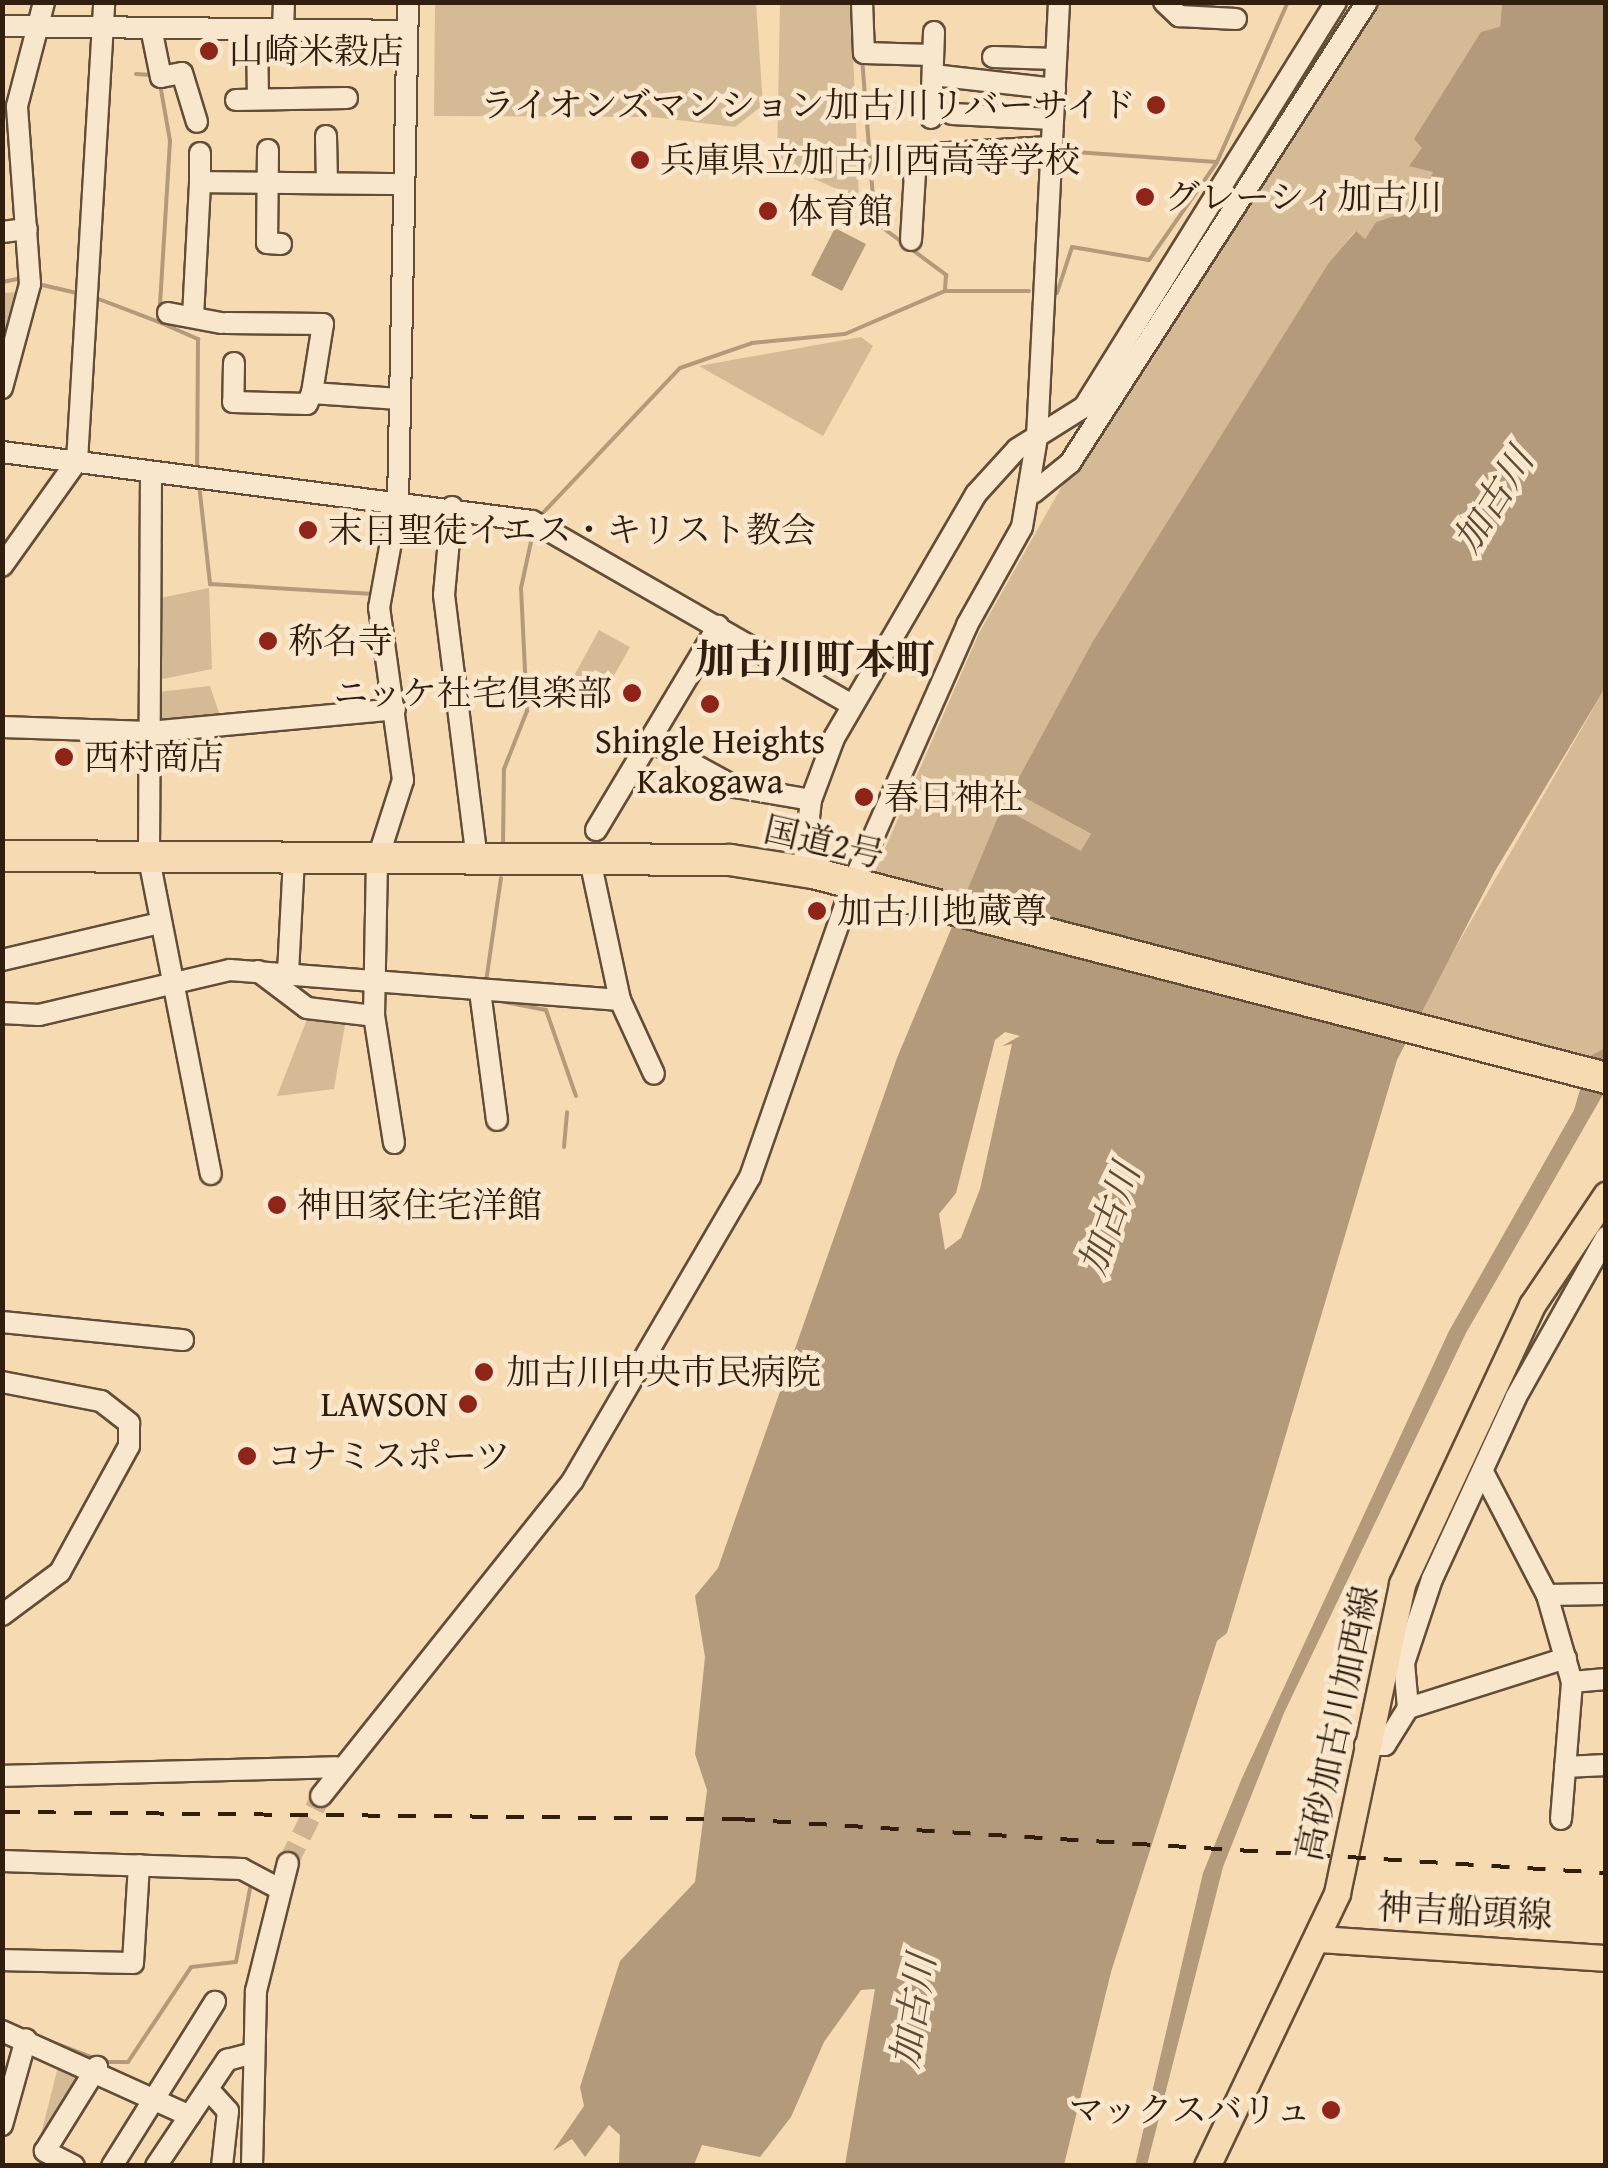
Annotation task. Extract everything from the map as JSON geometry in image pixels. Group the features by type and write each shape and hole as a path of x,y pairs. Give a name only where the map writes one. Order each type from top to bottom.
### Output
{"highway":[{"name":"国道2号","path":"2,856 730,860 802,872 1606,1078"}],"main road":[{"name":"高砂加古川加西線","path":"1207,2166 1320,1939 1402,1584 1451,1466 1532,1305 1606,1195"},
{"name":"神吉船頭線","path":"1320,1939 1606,1958"}],"street":[{"path":"2,388 30,284 27,229 11,178 10,99 39,26 44,2"},
{"path":"2,566 77,462 104,2"},
{"path":"283,30 284,2"},
{"path":"394,1143 374,1016 374,978 377,861 403,780 378,608 398,503 408,2"},
{"path":"862,2 864,54 1055,89"},
{"path":"321,1796 336,1768 528,1542 726,1222 771,1126 859,887 1033,494 1059,2"},
{"path":"1164,2 1179,16 1236,19"},
{"path":"802,872 811,800 852,705 976,494 1038,438 1084,407 1336,2"},
{"path":"1033,494 1070,463 1367,2"},
{"path":"2,26 407,31"},
{"path":"151,28 161,77 182,73 196,122"},
{"path":"257,30 258,100"},
{"path":"931,118 934,32"},
{"path":"992,57 1056,59"},
{"path":"236,100 347,98"},
{"path":"952,114 1053,119"},
{"path":"326,136 328,183"},
{"path":"917,229 916,156 1052,147"},
{"path":"268,150 267,243 281,244"},
{"path":"192,317 200,153"},
{"path":"200,182 404,184"},
{"path":"2,232 27,229"},
{"path":"168,313 231,326 323,317 312,393 306,404 233,402 234,363"},
{"path":"312,393 399,399"},
{"path":"2,452 452,507 535,523 852,705"},
{"path":"152,472 149,859 211,1174"},
{"path":"452,507 444,595 477,860"},
{"path":"596,830 718,626"},
{"path":"2,727 149,732 395,709"},
{"path":"651,741 736,787 811,800"},
{"path":"288,973 294,858"},
{"path":"590,860 620,1000 654,1074"},
{"path":"2,960 160,923"},
{"path":"258,972 307,1008 374,1016"},
{"path":"2,1013 39,1015 172,980 258,972 620,1000"},
{"path":"488,991 497,1120"},
{"path":"1365,1745 1385,1745 1408,1708 1407,1654 1483,1472 1606,1237"},
{"path":"3,1325 183,1340"},
{"path":"2,1382 100,1401 129,1423 128,1446 60,1572 2,1614"},
{"path":"1483,1472 1547,1595 1572,1682 1561,1819"},
{"path":"1547,1595 1606,1594"},
{"path":"1408,1708 1566,1658"},
{"path":"1572,1682 1606,1679"},
{"path":"1566,1767 1606,1765"},
{"path":"2,1776 336,1768"},
{"path":"2,1860 242,1869 277,1888"},
{"path":"252,2166 249,2054 277,1888 288,1863"},
{"path":"2,1960 133,1963 139,1865"},
{"path":"112,2166 214,2002"},
{"path":"2,2030 154,2094 190,2116"},
{"path":"2,2125 26,2039"},
{"path":"156,2166 227,2060 249,2054"},
{"path":"74,2166 46,2152 97,2068"},
{"path":"208,2089 228,2110 222,2166"}],"shaded area":[{"path":"435,3 756,3 763,105 735,127 653,117 434,116"},
{"path":"780,3 851,3 859,199 777,162"},
{"path":"1369,3 1502,3 1500,27 1422,148 1433,172 1412,210 1376,222 1365,239 1355,231 1328,265 1093,641 1018,779 1019,794 1092,835 1081,852 1003,810 960,908 870,883 979,633 1075,463"},
{"path":"23,292 3,379 3,293"},
{"path":"861,337 873,346 823,436 699,366"},
{"path":"209,588 212,669 158,680 160,598"},
{"path":"599,630 630,647 599,702 569,685"},
{"path":"210,686 221,719 159,720 158,692"},
{"path":"1605,688 1605,1048 1590,1056 1417,1015"},
{"path":"309,1014 346,1019 334,1089 277,1096"},
{"path":"59,2063 86,2068 38,2146"}],"water":[{"name":"加古川","path":"1502,3 1605,3 1605,688 1495,871 1397,1060 1227,1633 1217,1641 1111,1972 1064,2165 845,2165 875,1989 861,1990 824,2042 791,2117 760,2157 702,2145 694,2165 619,2165 620,2135 609,2125 585,2157 572,2139 553,2151 584,2106 580,2087 620,1961 695,1882 707,1790 695,1754 705,1657 695,1596 718,1568 897,1058 998,817 1009,811 1081,851 1091,834 1018,794 1018,779 1093,641 1328,264 1356,231 1365,239 1376,222 1412,210 1433,172 1409,166 1422,148 1414,139 1481,32 1500,27","holes":["1005,1032 1020,1036 1002,1046 1012,1044 980,1189 961,1238 945,1250 939,1214 956,1193 995,1040"]},
{"path":"835,228 866,244 842,291 811,275"},
{"path":"1605,1048 1605,1091 1466,1333 1284,1713 1223,1867 1147,2165 1135,2166 1203,1873 1242,1778 1449,1331 1574,1110 1590,1056"}],"waterway":[{"path":"1075,152 1217,162 1288,2"},
{"path":"862,58 875,222 946,275 945,291"},
{"path":"136,74 152,75"},
{"path":"160,84 170,141 159,322 198,339 197,470"},
{"path":"1057,293 1072,247 1149,260 1217,162"},
{"path":"2,282 23,278"},
{"path":"38,284 77,293"},
{"path":"541,515 680,368 752,343 845,334 945,291 1029,291"},
{"path":"96,298 159,322"},
{"path":"199,484 210,584 373,594"},
{"path":"503,846 504,769 527,711 521,588 534,528"},
{"path":"486,982 501,878"},
{"path":"494,1000 546,1010 576,1096"},
{"path":"564,1147 567,1112"},
{"path":"104,2062 128,2062 191,1967 236,1962 251,1883"},
{"path":"39,2037 96,2059"}],"tunnel":[{"path":"288,1863 321,1796"}],"railway":[{"path":"2,1812 737,1819 1606,1873"}],"place":[{"name":"山崎米穀店","path":"209,51"},
{"name":"ライオンズマンション加古川リバーサイド","path":"1156,105"},
{"name":"兵庫県立加古川西高等学校","path":"640,160"},
{"name":"グレーシィ加古川","path":"1145,197"},
{"name":"体育館","path":"768,211"},
{"name":"末日聖徒イエス・キリスト教会","path":"308,530"},
{"name":"称名寺","path":"268,641"},
{"name":"ニッケ社宅倶楽部","path":"632,693"},
{"name":"Shingle Heights Kakogawa","path":"710,704"},
{"name":"西村商店","path":"64,757"},
{"name":"春日神社","path":"864,797"},
{"name":"加古川地蔵尊","path":"817,911"},
{"name":"神田家住宅洋館","path":"277,1205"},
{"name":"加古川中央市民病院","path":"484,1372"},
{"name":"LAWSON","path":"468,1404"},
{"name":"コナミスポーツ","path":"247,1456"},
{"name":"マックスバリュ","path":"1331,2110"}],"district":[{"name":"加古川町本町","path":"815,659"}]}
